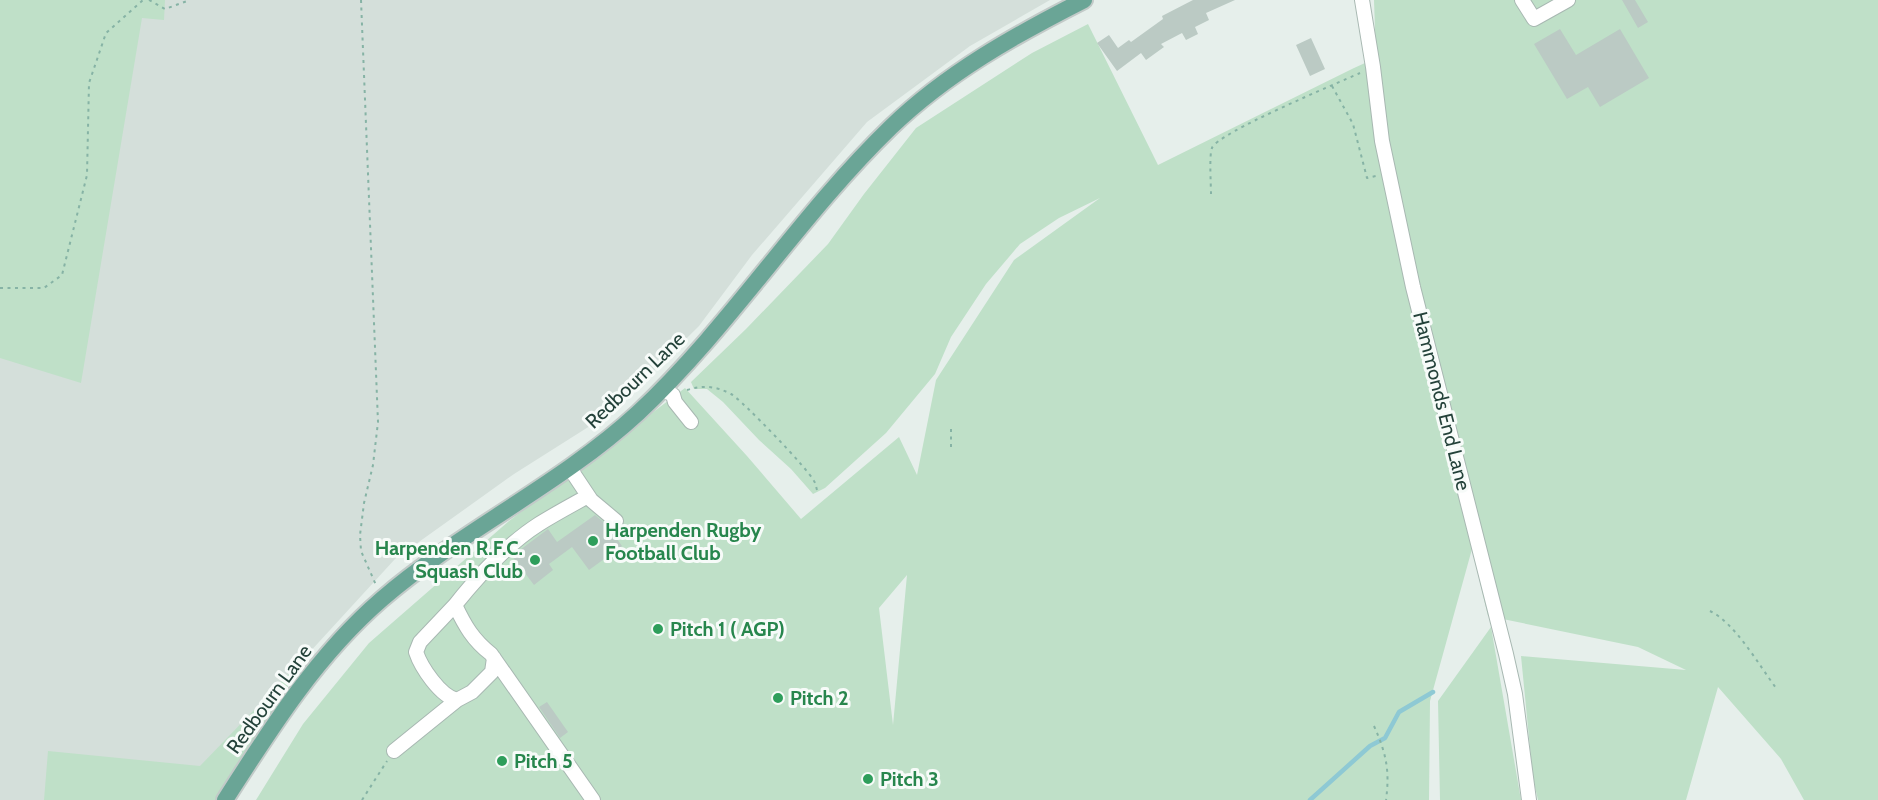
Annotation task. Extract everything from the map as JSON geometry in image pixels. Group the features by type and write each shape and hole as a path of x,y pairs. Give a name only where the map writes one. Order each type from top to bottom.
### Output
{"main road":[{"name":"Redbourn Lane","path":"225,800 282,713 327,654 382,599 463,537 598,446 635,415 668,392 726,318 855,165 890,128 921,100 970,63 1084,0"}],"street":[{"name":"Hammonds End Lane","path":"1362,0 1382,141 1413,287 1506,654 1529,800"},
{"path":"1522,0 1534,19 1568,0"},
{"path":"687,390 668,392 691,422"},
{"path":"568,467 591,500 616,520"},
{"path":"457,700 449,699 442,693 419,661 416,652 420,642 478,577 508,548 538,525 588,496"},
{"path":"455,605 462,621 480,646 494,658 593,800"},
{"path":"394,751 457,700 472,692 492,672 494,658"}],"path":[{"path":"0,288 45,288 62,275 87,175 89,83 106,33 143,0"},
{"path":"149,0 165,9 190,0"},
{"path":"361,0 378,422 373,465 364,503 360,535 361,551 382,599"},
{"path":"1211,194 1212,148 1218,140 1373,67"},
{"path":"1332,86 1353,124 1367,178 1380,175"},
{"path":"687,390 699,386 715,387 734,395 814,480 817,490"},
{"path":"951,429 951,449"},
{"path":"1710,611 1719,615 1729,625 1776,688"},
{"path":"1374,726 1380,738 1386,762 1388,785 1386,800"},
{"path":"362,800 394,751"}],"shaded area":[{"path":"0,0 1050,0 970,46 867,122 752,255 699,326 612,412 514,474 395,559 308,654 218,800 0,800"}],"green space":[{"path":"0,0 165,0 164,20 142,18 81,383 0,358"},
{"path":"1374,0 1878,0 1878,800 1804,800 1781,759 1718,687 1686,800 1538,800 1533,778 1521,656 1686,670 1638,647 1488,616 1472,549 1430,701 1429,800 256,800 303,724 369,643 509,521 685,388 801,519 899,437 917,475 936,380 1014,260 1100,198 1059,218 1020,244 986,284 951,337 935,374 886,433 825,488 813,494 723,402 707,389 694,389 691,382 828,244 916,128 1032,53 1088,24 1158,165 1376,58","holes":["907,575 893,725 879,608"]},
{"path":"1491,627 1521,800 1440,800 1438,701"},
{"path":"308,654 218,800 44,800 48,751 200,766"}],"building":[{"path":"1193,0 1235,0 1206,13 1209,20 1195,27 1198,34 1186,40 1182,33 1161,44 1164,47 1146,60 1141,53 1117,71 1097,43 1109,35 1118,48 1129,40 1131,42 1163,19 1162,16"},
{"path":"1622,0 1635,0 1648,22 1638,28"},
{"path":"1560,29 1576,55 1620,29 1649,78 1600,107 1588,87 1567,99 1534,44"},
{"path":"1311,38 1325,69 1310,76 1296,45"},
{"path":"595,515 607,525 622,546 589,570 572,547 549,564 553,570 534,585 512,556 548,529 557,542"},
{"path":"547,702 568,732 560,738 539,707"}],"waterway":[{"path":"1310,800 1370,746 1385,738 1399,712 1433,692"}],"place":[{"name":"Harpenden Rugby Football Club","path":"593,541"},
{"name":"Harpenden R.F.C. Squash Club","path":"535,560"},
{"name":"Pitch 1 ( AGP)","path":"658,629"},
{"name":"Pitch 2","path":"778,698"},
{"name":"Pitch 5","path":"502,761"},
{"name":"Pitch 3","path":"868,779"}]}
